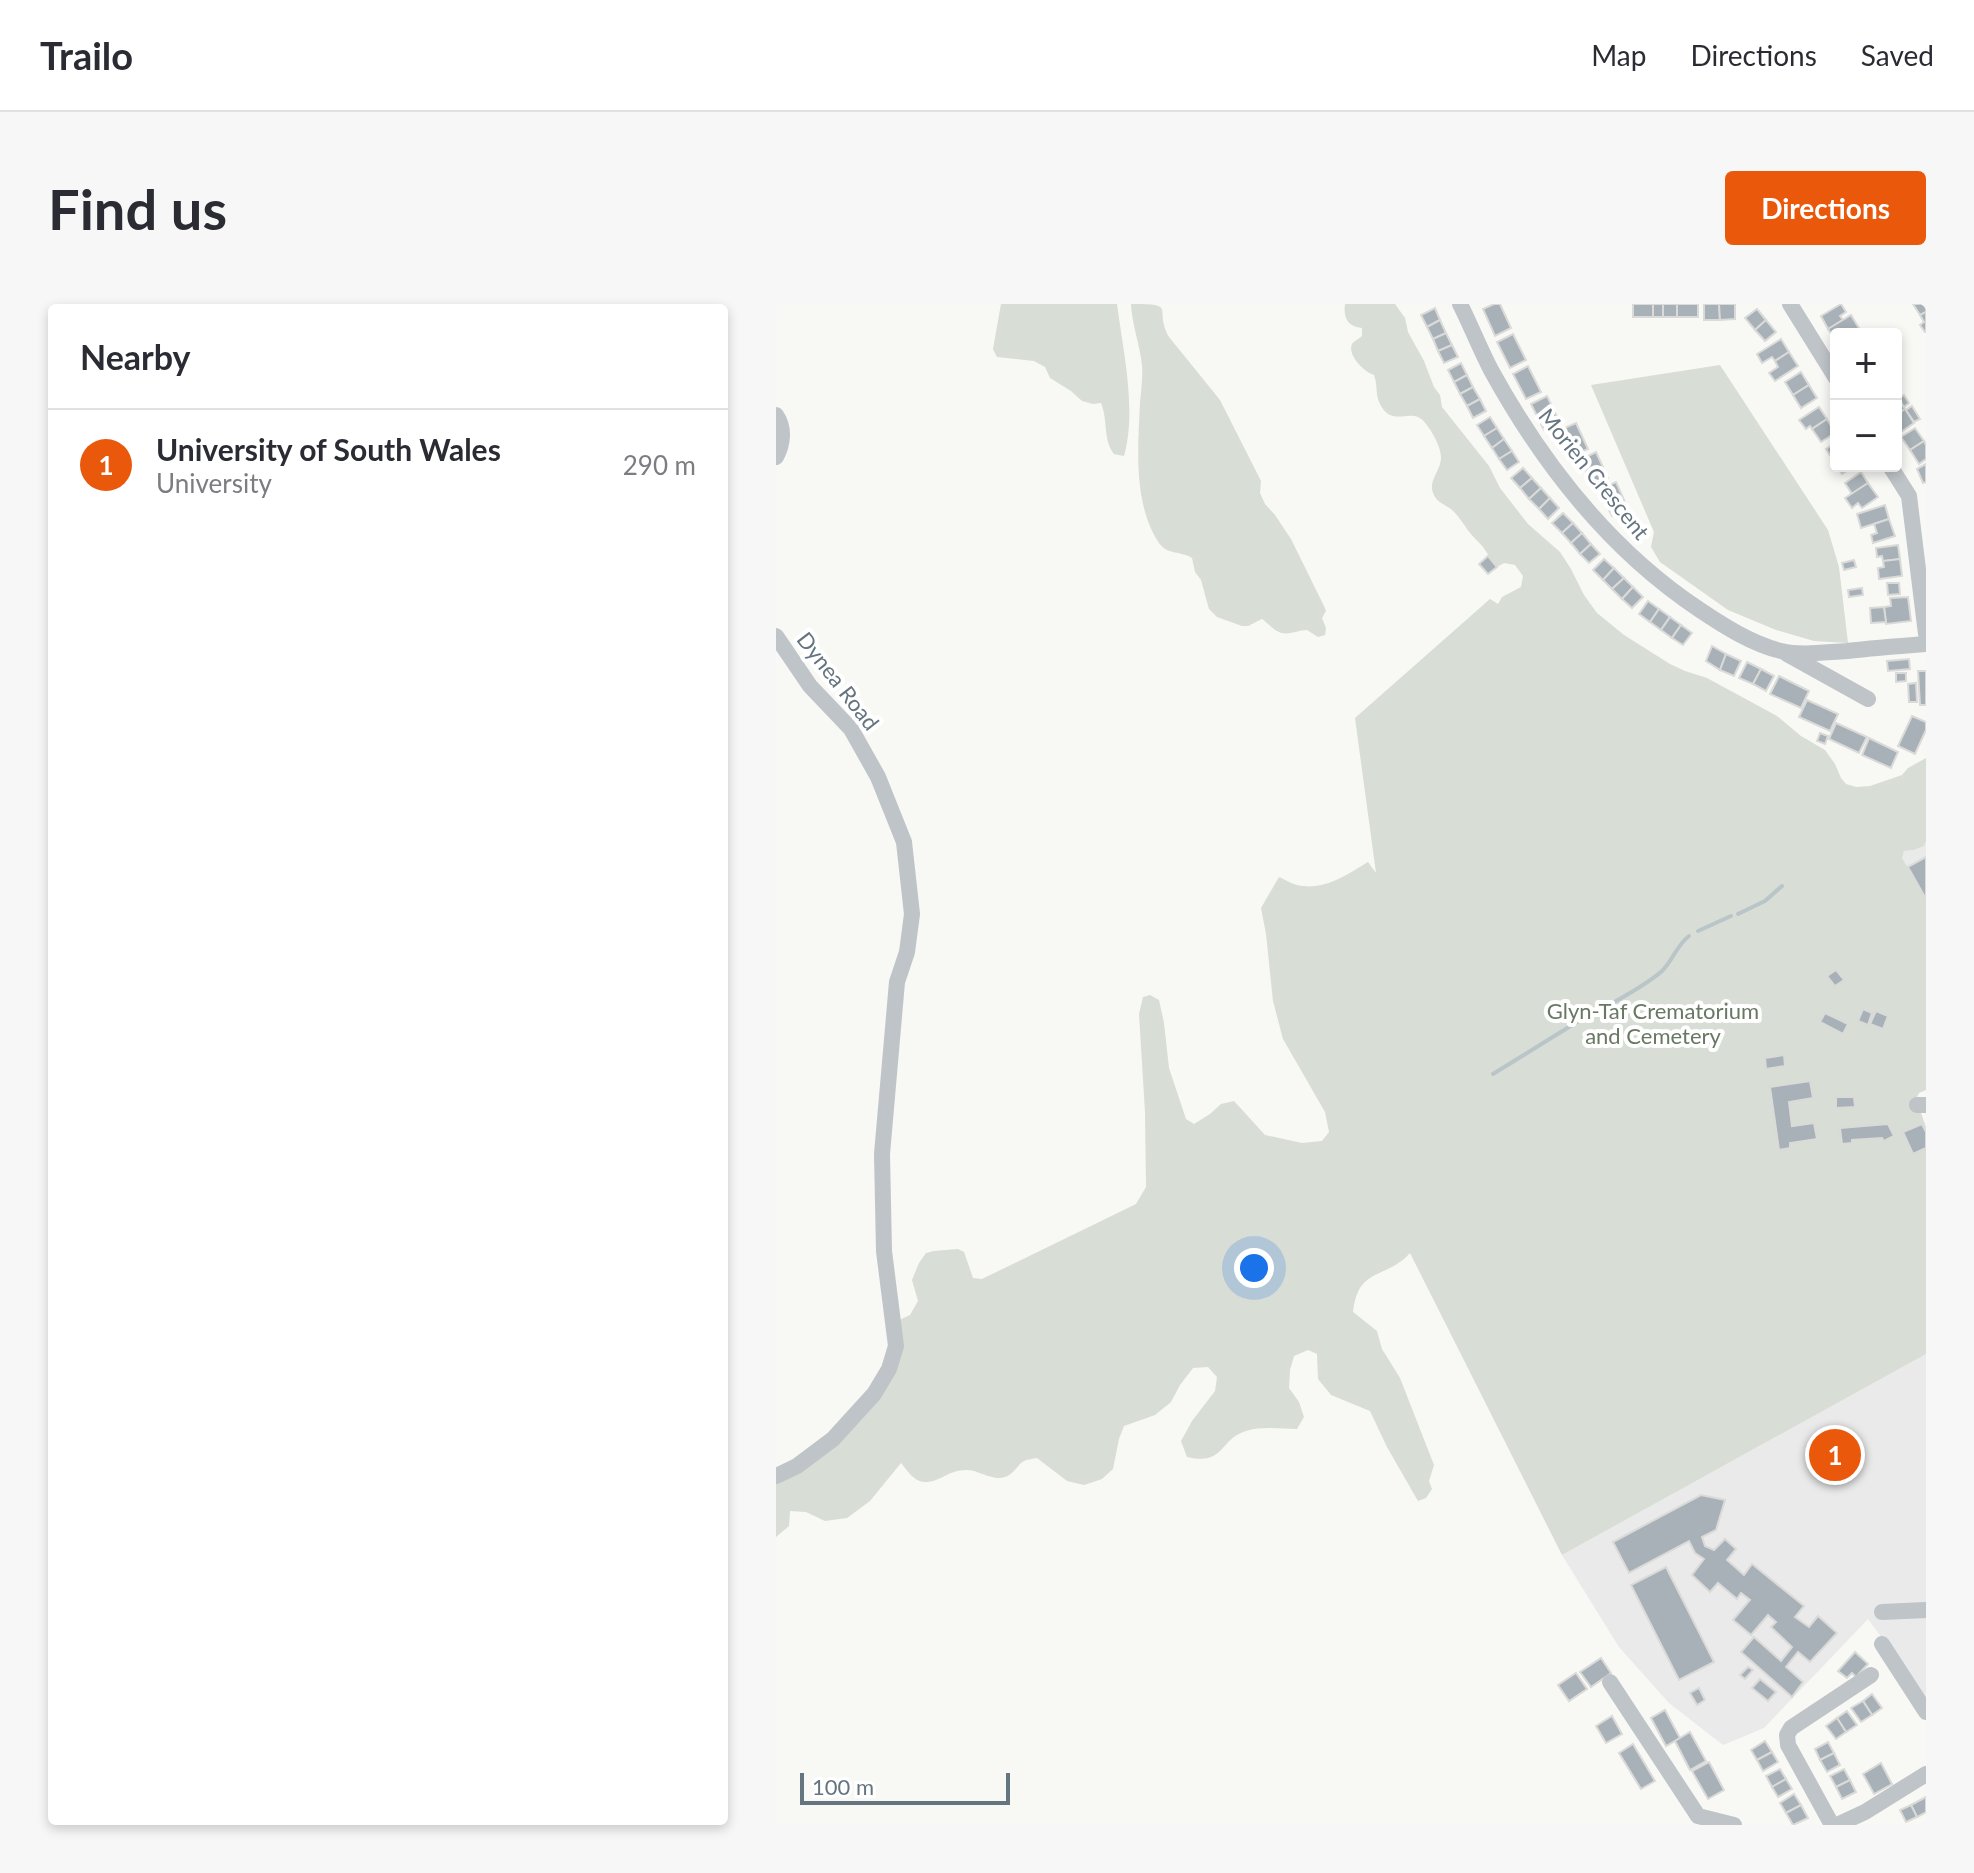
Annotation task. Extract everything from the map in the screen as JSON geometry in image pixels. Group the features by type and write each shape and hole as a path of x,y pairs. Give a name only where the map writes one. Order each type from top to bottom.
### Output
{"street":[{"name":"Morien Crescent","path":"1460,304 1490,367 1543,452 1581,502 1627,553 1670,590 1718,622 1782,652 1817,653 1926,644"},
{"path":"1790,304 1830,368"},
{"path":"776,415 781,423 782,447 776,457"},
{"path":"1894,472 1909,496 1926,634"},
{"name":"Dynea Road","path":"776,636 810,686 851,729 878,777 904,842 912,914 907,952 897,982 882,1154 884,1251 896,1346 889,1369 874,1394 833,1439 797,1466 776,1476"},
{"path":"1782,652 1868,699"},
{"path":"1882,1612 1926,1610"},
{"path":"1882,1644 1926,1712"},
{"path":"1871,1675 1791,1728 1787,1735 1788,1745 1834,1825 1869,1818 1926,1774"},
{"path":"1610,1682 1698,1816 1734,1825"}],"shaded area":[{"path":"1926,841 1926,899 1902,858 1904,851 1924,846"},
{"path":"1926,1354 1926,1698 1868,1619 1764,1728 1723,1745 1669,1703 1619,1647 1562,1555"}],"green space":[{"path":"1001,304 1117,304 1129,400 1124,456 1114,454 1111,448 1101,403 1082,401 1050,378 1045,367 1034,361 997,357 993,349"},
{"path":"1131,304 1160,307 1169,337 1220,400 1261,481 1260,493 1265,504 1291,539 1324,606 1326,611 1322,618 1325,635 1318,637 1307,630 1282,633 1262,619 1242,626 1217,617 1209,609 1192,558 1166,549 1159,543 1151,528 1141,493 1138,457 1142,365"},
{"name":"Glyn-Taf Crematorium and Cemetery","path":"1345,304 1395,304 1405,318 1408,332 1440,395 1442,407 1489,466 1500,488 1528,524 1560,552 1597,613 1624,635 1670,664 1707,678 1777,716 1801,736 1825,750 1846,784 1870,786 1902,775 1926,758 1926,841 1924,846 1904,851 1902,858 1926,899 1926,1090 1919,1093 1916,1099 1926,1127 1926,1354 1562,1555 1410,1253 1367,1280 1356,1297 1353,1312 1377,1331 1382,1349 1400,1378 1434,1465 1429,1481 1432,1489 1426,1498 1418,1501 1370,1411 1331,1395 1318,1379 1317,1354 1308,1350 1294,1356 1290,1370 1289,1388 1299,1402 1304,1417 1297,1429 1246,1431 1215,1455 1199,1459 1187,1457 1181,1441 1215,1391 1217,1377 1208,1367 1193,1368 1171,1402 1155,1415 1124,1426 1113,1469 1102,1479 1084,1485 1067,1481 1037,1458 1024,1461 1005,1477 996,1478 961,1470 925,1482 914,1478 901,1463 870,1501 847,1518 825,1521 806,1512 790,1511 789,1526 776,1537 776,1476 797,1466 874,1394 895,1322 910,1315 918,1301 912,1280 926,1253 958,1249 964,1252 973,1278 982,1279 1136,1204 1146,1187 1139,1014 1143,997 1150,995 1159,1000 1169,1068 1186,1119 1194,1124 1221,1104 1234,1101 1265,1135 1302,1143 1322,1141 1329,1132 1325,1112 1283,1039 1273,1001 1261,908 1279,877 1300,886 1320,885 1337,880 1368,862 1376,873 1355,718 1490,599 1498,604 1502,597 1521,587 1523,576 1515,565 1504,563 1497,567 1451,509 1434,496 1432,484 1441,458 1436,440 1421,418 1385,412 1380,404 1374,375 1361,367 1352,353 1352,344 1362,336 1362,328 1348,321"},
{"path":"1720,365 1828,530 1839,567 1848,643 1814,641 1776,630 1728,610 1660,562 1651,547 1654,532 1591,385"}],"building":[{"path":"1500,304 1511,328 1495,336 1483,309"},
{"path":"1633,304 1653,304 1653,317 1633,317"},
{"path":"1653,304 1663,304 1663,317 1653,317"},
{"path":"1663,304 1677,304 1677,317 1663,317"},
{"path":"1677,304 1698,304 1698,317 1677,317"},
{"path":"1704,304 1719,304 1720,320 1704,320"},
{"path":"1719,304 1735,304 1735,319 1720,320"},
{"path":"1841,304 1846,312 1840,316 1843,320 1828,329 1821,316"},
{"path":"1913,304 1926,304 1926,312 1920,315"},
{"path":"1435,308 1440,320 1427,327 1421,315"},
{"path":"1757,309 1766,320 1755,330 1745,318"},
{"path":"1926,312 1925,332 1920,325 1924,322 1920,315"},
{"path":"1851,315 1859,328 1830,328 1830,332 1828,329"},
{"path":"1440,320 1446,333 1433,339 1427,327"},
{"path":"1766,320 1776,332 1765,341 1755,330"},
{"path":"1446,333 1452,345 1438,351 1433,339"},
{"path":"1513,334 1526,360 1510,368 1497,342"},
{"path":"1781,339 1789,352 1775,361 1772,357 1762,363 1757,354"},
{"path":"1452,345 1458,357 1444,363 1438,351"},
{"path":"1789,352 1798,366 1775,381 1769,373 1778,367 1775,361"},
{"path":"1461,363 1467,375 1454,382 1448,370"},
{"path":"1528,366 1541,392 1526,399 1513,374"},
{"path":"1801,372 1809,385 1793,395 1785,382"},
{"path":"1467,375 1473,387 1460,394 1454,382"},
{"path":"1809,385 1817,398 1801,408 1793,395"},
{"path":"1473,387 1480,399 1467,406 1460,394"},
{"path":"1547,396 1560,423 1544,430 1531,404"},
{"path":"1902,396 1909,403 1904,407 1902,404"},
{"path":"1480,399 1486,411 1473,418 1467,406"},
{"path":"1912,406 1920,419 1914,422 1906,410"},
{"path":"1819,407 1827,419 1812,429 1810,426 1806,429 1799,420"},
{"path":"1905,409 1914,423 1902,431 1902,411"},
{"path":"1490,417 1497,428 1484,436 1477,425"},
{"path":"1827,419 1830,436 1821,442 1812,429"},
{"path":"1576,423 1588,449 1571,456 1560,430"},
{"path":"1497,428 1504,439 1492,448 1484,436"},
{"path":"1915,428 1924,441 1910,450 1902,436"},
{"path":"1504,439 1512,451 1499,459 1492,448"},
{"path":"1924,441 1926,459 1919,464 1910,450"},
{"path":"1512,451 1519,462 1507,470 1499,459"},
{"path":"1596,452 1608,478 1593,486 1580,460"},
{"path":"1926,464 1926,482 1923,483 1917,469"},
{"path":"1523,468 1532,478 1520,488 1511,478"},
{"path":"1861,472 1868,483 1852,494 1845,483"},
{"path":"1532,478 1541,488 1529,499 1520,488"},
{"path":"1616,482 1628,509 1612,516 1599,490"},
{"path":"1868,483 1878,497 1862,508 1858,503 1852,508 1845,498"},
{"path":"1541,488 1550,498 1539,509 1529,499"},
{"path":"1550,498 1559,508 1548,519 1539,509"},
{"path":"1885,505 1889,519 1861,528 1857,514"},
{"path":"1563,513 1573,523 1562,533 1552,523"},
{"path":"1889,519 1895,536 1873,543 1871,535 1877,533 1874,524"},
{"path":"1573,523 1582,533 1571,543 1562,533"},
{"path":"1582,533 1591,544 1580,554 1571,543"},
{"path":"1591,544 1600,554 1589,563 1580,554"},
{"path":"1898,545 1900,559 1883,561 1882,556 1877,557 1876,548"},
{"path":"1488,556 1497,567 1488,574 1479,564"},
{"path":"1604,559 1614,568 1603,580 1593,570"},
{"path":"1900,559 1902,576 1879,579 1878,568 1884,567 1883,561"},
{"path":"1854,560 1856,567 1844,570 1842,563"},
{"path":"1614,568 1624,578 1612,589 1603,580"},
{"path":"1624,578 1633,587 1622,599 1612,589"},
{"path":"1887,583 1899,583 1900,594 1888,595"},
{"path":"1633,587 1643,597 1632,608 1622,599"},
{"path":"1862,588 1863,595 1849,597 1848,590"},
{"path":"1908,597 1911,621 1886,624 1884,607 1891,606 1890,598"},
{"path":"1648,601 1659,609 1650,622 1639,614"},
{"path":"1884,607 1886,622 1871,623 1870,608"},
{"path":"1659,609 1670,617 1661,630 1650,622"},
{"path":"1670,617 1681,625 1672,638 1661,630"},
{"path":"1681,625 1692,633 1683,645 1672,638"},
{"path":"1712,646 1726,654 1720,670 1706,661"},
{"path":"1726,654 1741,661 1734,676 1720,670"},
{"path":"1909,659 1910,669 1888,671 1887,661"},
{"path":"1747,662 1761,669 1753,684 1739,678"},
{"path":"1761,669 1774,676 1766,691 1753,684"},
{"path":"1918,671 1926,671 1926,705 1920,705"},
{"path":"1896,673 1906,673 1906,681 1896,682"},
{"path":"1779,676 1809,691 1801,708 1770,694"},
{"path":"1916,683 1917,702 1909,702 1908,684"},
{"path":"1807,700 1838,714 1830,731 1799,717"},
{"path":"1912,716 1926,722 1926,730 1915,754 1898,746"},
{"path":"1836,723 1867,737 1859,753 1829,739"},
{"path":"1820,733 1828,736 1825,744 1817,741"},
{"path":"1869,738 1898,752 1891,768 1862,755"},
{"path":"1926,857 1926,899 1908,867"},
{"path":"1836,970 1844,980 1835,986 1827,976"},
{"path":"1863,1009 1872,1013 1868,1025 1858,1021"},
{"path":"1876,1011 1888,1016 1883,1029 1870,1024"},
{"path":"1825,1013 1848,1024 1843,1034 1820,1022"},
{"path":"1784,1055 1785,1066 1766,1069 1765,1058"},
{"path":"1810,1081 1813,1098 1789,1102 1792,1126 1814,1123 1817,1139 1790,1143 1790,1148 1779,1150 1770,1087"},
{"path":"1836,1097 1854,1097 1855,1107 1836,1108"},
{"path":"1888,1124 1894,1136 1884,1141 1882,1138 1852,1140 1852,1143 1842,1144 1840,1128"},
{"path":"1922,1124 1926,1132 1926,1148 1913,1154 1903,1132"},
{"path":"1701,1495 1725,1500 1716,1530 1702,1537 1705,1546 1714,1550 1725,1539 1736,1549 1727,1560 1744,1575 1752,1564 1804,1606 1795,1617 1809,1627 1818,1616 1837,1633 1810,1662 1798,1652 1786,1667 1803,1682 1792,1697 1741,1652 1754,1637 1781,1661 1792,1647 1771,1627 1776,1622 1768,1615 1751,1635 1733,1620 1750,1600 1741,1593 1737,1599 1718,1583 1710,1592 1692,1575 1704,1559 1695,1553 1689,1541 1629,1573 1613,1542"},
{"path":"1666,1567 1714,1662 1679,1680 1631,1585"},
{"path":"1855,1652 1868,1664 1856,1677 1852,1673 1847,1678 1838,1671"},
{"path":"1601,1658 1611,1673 1591,1687 1580,1672"},
{"path":"1748,1667 1753,1670 1745,1679 1740,1675"},
{"path":"1576,1673 1587,1689 1569,1701 1558,1685"},
{"path":"1760,1679 1776,1692 1768,1701 1752,1688"},
{"path":"1699,1688 1705,1700 1697,1705 1690,1693"},
{"path":"1872,1694 1882,1708 1872,1715 1863,1701"},
{"path":"1863,1701 1872,1715 1861,1722 1851,1708"},
{"path":"1665,1710 1680,1738 1666,1746 1651,1718"},
{"path":"1847,1711 1857,1725 1846,1732 1837,1718"},
{"path":"1612,1716 1622,1734 1606,1743 1596,1726"},
{"path":"1837,1718 1846,1732 1836,1739 1826,1726"},
{"path":"1690,1732 1706,1761 1690,1770 1675,1741"},
{"path":"1765,1741 1772,1752 1757,1760 1751,1750"},
{"path":"1828,1742 1834,1753 1820,1760 1815,1749"},
{"path":"1633,1744 1655,1781 1641,1789 1619,1753"},
{"path":"1772,1752 1778,1762 1763,1771 1757,1760"},
{"path":"1834,1753 1840,1765 1827,1772 1820,1760"},
{"path":"1709,1762 1724,1790 1708,1799 1692,1771"},
{"path":"1881,1763 1892,1784 1874,1794 1863,1774"},
{"path":"1780,1769 1786,1779 1772,1787 1766,1776"},
{"path":"1844,1769 1850,1780 1836,1787 1830,1776"},
{"path":"1786,1779 1792,1789 1778,1797 1772,1787"},
{"path":"1850,1780 1856,1792 1842,1799 1836,1787"},
{"path":"1794,1794 1801,1805 1786,1813 1780,1803"},
{"path":"1926,1797 1926,1812 1917,1817 1911,1805"},
{"path":"1801,1805 1808,1818 1793,1825 1786,1813"},
{"path":"1911,1805 1917,1817 1906,1822 1900,1810"}],"waterway":[{"path":"1738,914 1765,901 1782,886"},
{"path":"1698,931 1731,916"},
{"path":"1586,1018 1654,977 1666,967 1689,936"},
{"path":"1493,1074 1577,1022"}],"place":[{"name":"University of South Wales","path":"1835,1455"}]}
